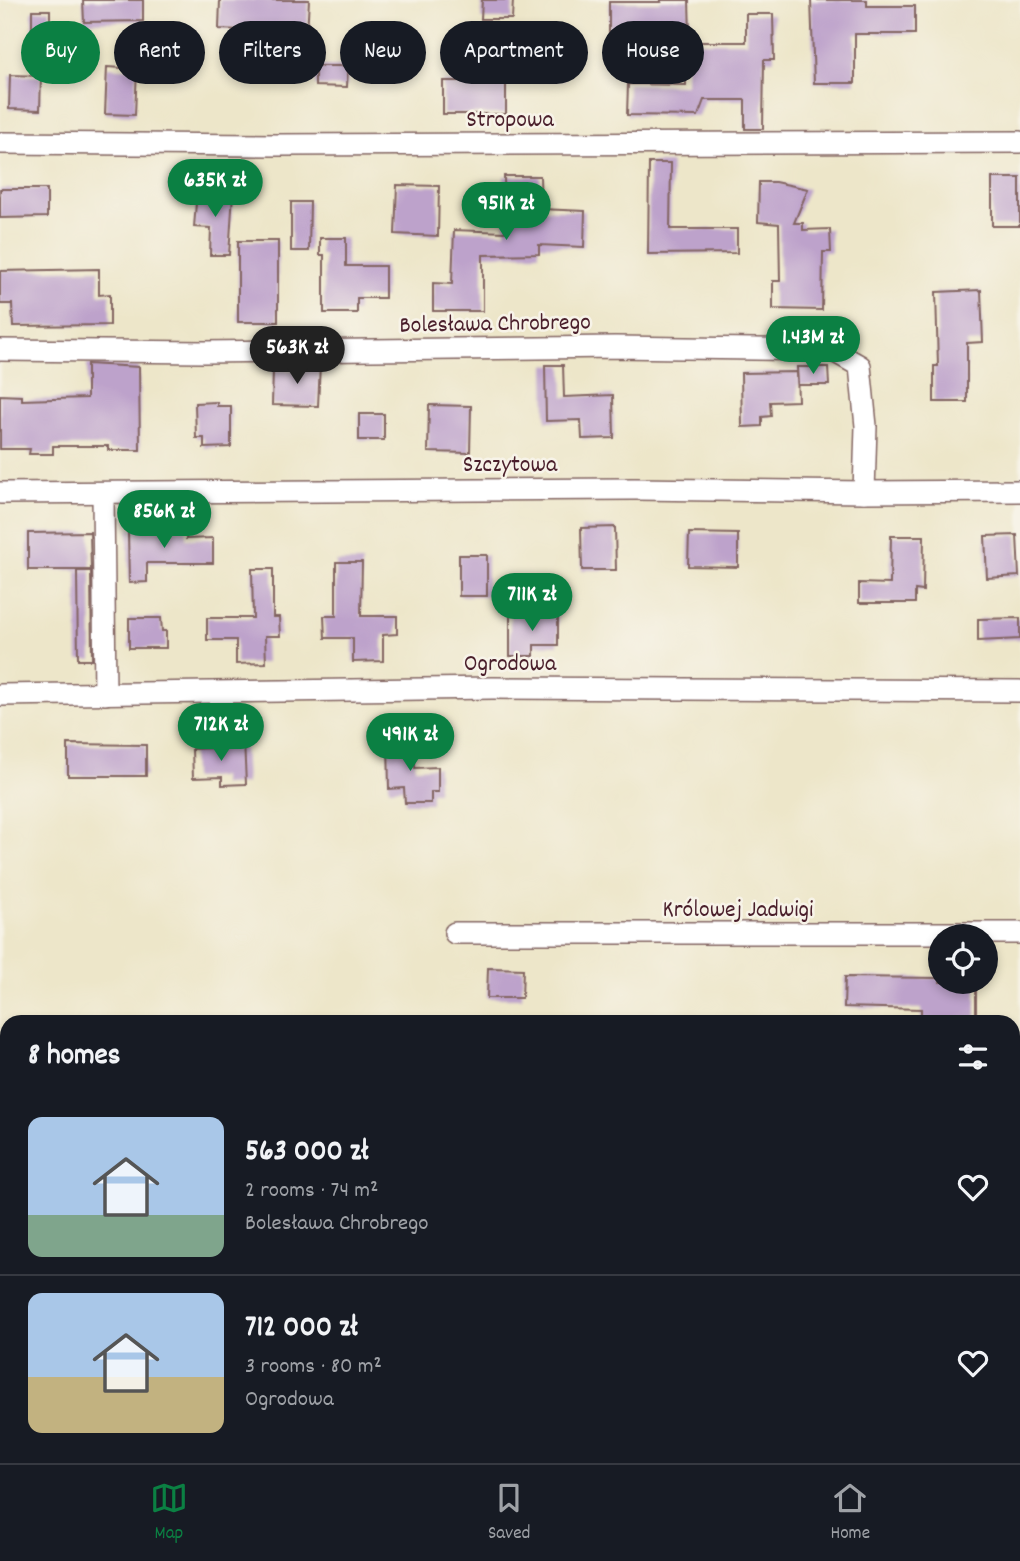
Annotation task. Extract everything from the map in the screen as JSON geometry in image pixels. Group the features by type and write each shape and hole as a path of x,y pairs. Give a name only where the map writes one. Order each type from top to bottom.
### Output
{"street":[{"name":"Stropowa","path":"0,143 290,145 1020,142"},
{"name":"Bolesława Chrobrego","path":"0,351 204,352 615,347 832,350 860,366 866,426 864,492"},
{"name":"Szczytowa","path":"0,493 635,489 1020,491"},
{"path":"103,493 105,694"},
{"name":"Ogrodowa","path":"0,695 493,688 1020,691"},
{"name":"Królowej Jadwigi","path":"455,933 1020,933"}],"building":[{"path":"83,0 143,0 143,21 84,21"},
{"path":"220,0 309,0 308,21 219,21"},
{"path":"482,0 513,0 512,19 481,19"},
{"path":"660,0 689,0 690,21 609,21 609,2 661,2"},
{"path":"811,0 867,0 867,6 915,6 915,34 855,34 855,83 814,83"},
{"path":"32,10 50,10 50,21 32,21"},
{"path":"746,14 773,14 774,60 764,60 763,129 745,129 745,100 704,100 698,116 627,115 628,84 704,84 704,42 746,42"},
{"path":"326,66 340,66 340,84 347,84 347,87 315,86 326,84"},
{"path":"107,67 114,67 114,84 136,84 135,115 105,114"},
{"path":"10,75 21,75 21,84 41,84 40,110 9,109"},
{"path":"443,84 506,84 506,114 443,114"},
{"path":"649,163 671,163 670,229 737,229 737,253 648,254"},
{"path":"504,176 540,176 541,209 585,211 584,247 539,245 539,254 483,255 483,311 433,311 433,283 452,284 454,230 505,232"},
{"path":"992,178 1020,178 1020,226 992,226"},
{"path":"759,182 775,182 808,189 794,223 803,223 803,230 830,229 831,252 823,252 822,310 773,309 773,281 780,281 779,224 758,222"},
{"path":"397,185 439,186 438,236 395,234"},
{"path":"0,189 47,189 47,217 0,218"},
{"path":"197,191 233,193 229,255 210,255 211,228 194,227"},
{"path":"291,202 310,202 309,251 291,251"},
{"path":"320,238 346,238 346,266 385,266 385,298 357,298 357,313 324,313 324,255 320,255"},
{"path":"238,241 278,241 278,322 238,322"},
{"path":"99,269 99,295 110,294 110,325 13,326 12,304 0,304 0,271"},
{"path":"981,290 983,342 967,343 967,402 934,402 934,366 938,366 936,292"},
{"path":"87,364 139,367 140,450 108,450 108,446 53,446 53,454 29,454 30,449 0,449 0,395 22,396 22,400 87,398"},
{"path":"303,364 320,364 318,406 272,405 273,370 302,370"},
{"path":"545,365 563,365 564,397 613,395 614,438 582,439 581,420 546,421"},
{"path":"797,367 828,367 829,385 798,385"},
{"path":"797,372 798,401 770,402 771,416 762,417 762,426 742,427 741,373"},
{"path":"217,402 217,406 231,406 231,447 204,448 204,438 196,438 195,403"},
{"path":"429,405 471,406 470,453 428,452"},
{"path":"359,414 384,414 384,440 359,440"},
{"path":"615,527 616,570 582,570 581,528"},
{"path":"128,529 186,529 186,539 213,538 213,563 147,563 147,582 129,583"},
{"path":"90,532 91,570 28,570 28,533"},
{"path":"689,533 738,534 738,567 688,566"},
{"path":"1017,535 1019,576 987,578 985,536"},
{"path":"891,536 924,536 923,591 915,590 915,603 859,603 859,583 890,584"},
{"path":"459,555 487,555 487,596 459,596"},
{"path":"336,562 362,562 361,616 397,616 397,634 383,635 383,661 353,662 353,638 325,638 324,616 336,616"},
{"path":"252,569 273,569 273,617 279,617 280,636 265,636 266,663 236,664 236,640 207,640 207,618 253,618"},
{"path":"77,571 91,571 92,660 78,660"},
{"path":"510,615 558,615 558,645 534,645 534,656 510,656"},
{"path":"129,618 161,618 162,631 166,631 166,648 129,648"},
{"path":"1020,618 1020,639 978,641 978,619"},
{"path":"388,739 414,739 415,768 438,767 438,792 431,792 431,803 405,803 404,788 389,789"},
{"path":"244,741 246,784 222,785 222,777 193,778 192,749 213,748 213,742"},
{"path":"68,744 146,745 146,776 68,776"},
{"path":"488,968 523,969 522,998 487,998"},
{"path":"845,977 928,978 928,994 976,994 976,1015 921,1015 921,1009 844,1007"}]}
